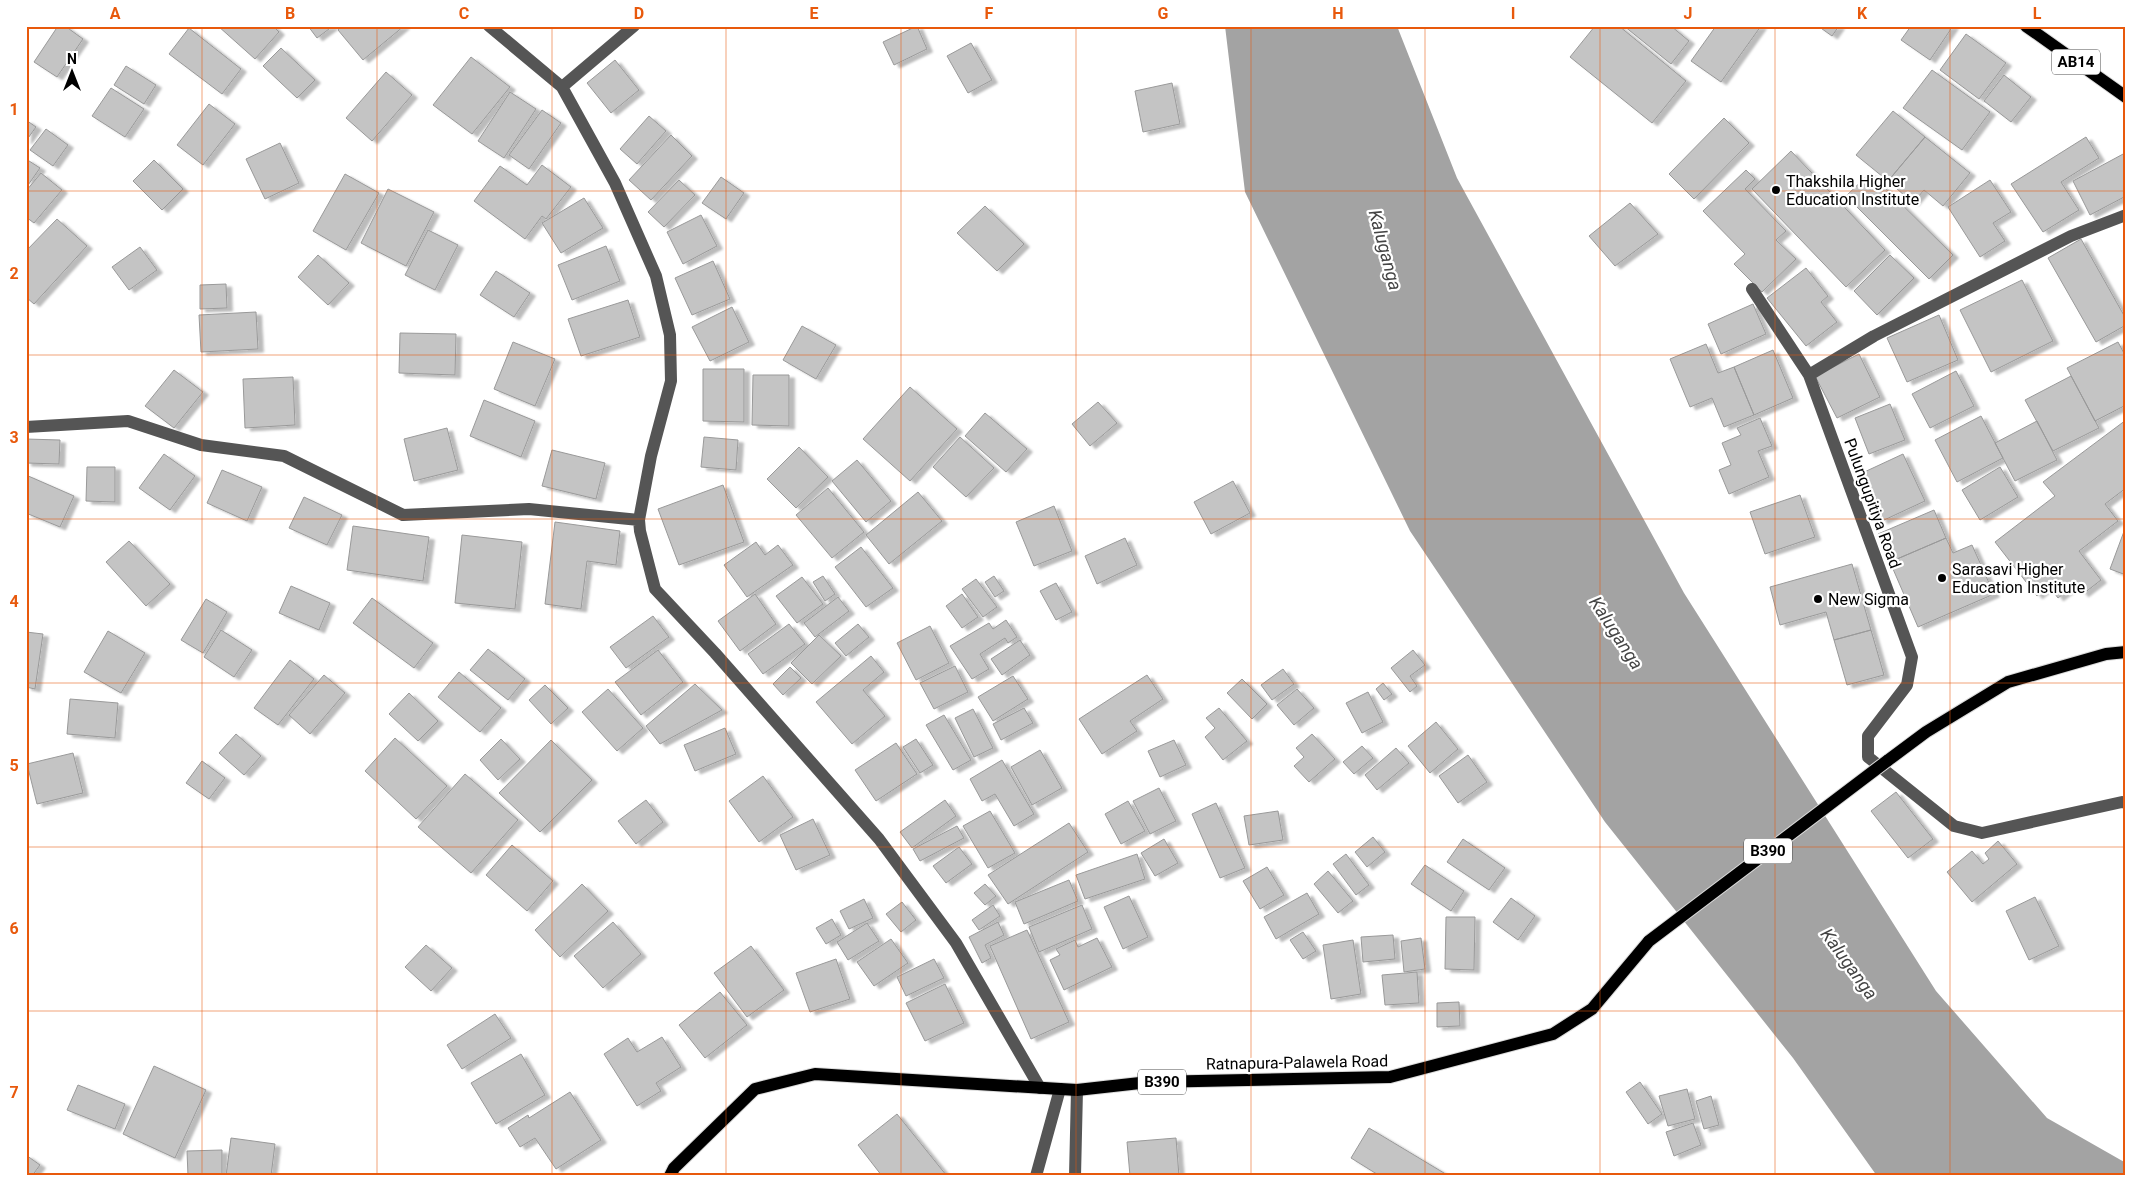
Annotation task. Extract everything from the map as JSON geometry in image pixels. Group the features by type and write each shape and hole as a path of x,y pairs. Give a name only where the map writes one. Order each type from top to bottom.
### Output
{"main road":[{"name":"AB14","path":"2026,26 2126,97"},
{"name":"Ratnapura-Palawela Road","path":"670,1176 674,1168 755,1089 815,1074 1077,1090 1149,1082 1390,1077 1553,1034 1592,1009 1650,941 1926,732 2008,682 2106,654 2126,652"}],"street":[{"path":"489,26 562,87 615,184 656,276 670,335 671,381 651,456 640,520 640,531 655,589 715,653 879,838 956,944 1040,1088"},
{"path":"562,87 634,26"},
{"path":"1752,289 1808,375 1874,336 2071,236 2126,215"},
{"name":"Pulungupitiya Road","path":"1808,375 1912,657 1907,685 1868,736 1868,757 1954,826 1982,833 2126,803"},
{"path":"26,427 128,421 201,445 284,456 403,515 529,509 640,520"},
{"path":"1036,1176 1060,1089"},
{"path":"1075,1176 1077,1090"}],"water":[{"name":"Kaluganga","path":"1225,26 1397,26 1457,178 1684,593 1936,991 2047,1118 2126,1163 2126,1176 1877,1176 1793,1058 1605,822 1410,531 1245,192"}],"building":[{"path":"58,26 65,26 83,39 57,77 34,62"},
{"path":"218,26 273,26 279,32 255,59"},
{"path":"308,26 333,26 317,38"},
{"path":"342,26 404,26 363,60 338,30"},
{"path":"917,26 927,49 894,65 883,42"},
{"path":"1595,26 1619,26 1686,81 1652,123 1570,57"},
{"path":"1624,26 1671,26 1689,41 1671,64"},
{"path":"1716,26 1761,26 1721,82 1691,61"},
{"path":"1818,26 1839,26 1832,36"},
{"path":"1911,26 1953,26 1930,60 1901,40"},
{"path":"189,28 241,69 222,94 169,54"},
{"path":"1966,34 2006,63 1979,99 1940,70"},
{"path":"971,43 992,80 968,93 947,56"},
{"path":"281,48 315,80 297,98 263,66"},
{"path":"471,57 510,87 472,134 433,105"},
{"path":"615,60 639,90 611,113 587,83"},
{"path":"126,66 156,85 144,104 114,85"},
{"path":"1932,70 1990,112 1962,150 1903,108"},
{"path":"386,72 412,95 372,141 346,118"},
{"path":"2004,75 2031,97 2011,122 1984,101"},
{"path":"1172,83 1180,124 1143,132 1135,91"},
{"path":"111,88 144,109 125,137 92,116"},
{"path":"510,92 536,109 504,158 478,141"},
{"path":"209,104 235,124 203,165 177,145"},
{"path":"542,110 561,123 529,169 509,155"},
{"path":"1893,111 1925,137 1888,181 1856,155"},
{"path":"649,116 666,131 637,164 620,149"},
{"path":"1724,118 1749,143 1694,199 1669,174"},
{"path":"26,120 36,127 26,141"},
{"path":"46,129 68,145 53,166 30,150"},
{"path":"671,135 692,156 651,200 629,180"},
{"path":"1925,137 1970,173 1943,206 1924,190 1913,203 1888,181"},
{"path":"2086,137 2099,158 2061,182 2079,210 2043,232 2011,184"},
{"path":"280,143 299,183 265,199 246,159"},
{"path":"1791,151 1885,250 1846,287 1752,189"},
{"path":"2125,153 2126,196 2090,215 2073,181"},
{"path":"26,159 40,168 26,188"},
{"path":"154,160 183,189 162,210 133,181"},
{"path":"542,165 571,187 546,219 542,216 525,239 474,201 500,166 527,185"},
{"path":"1746,170 1755,179 1745,189 1786,231 1776,240 1796,259 1762,292 1734,264 1745,254 1703,211"},
{"path":"41,173 62,190 34,223 26,217 26,191"},
{"path":"1870,173 1953,255 1929,279 1846,196"},
{"path":"345,174 379,193 346,250 313,231"},
{"path":"721,177 744,193 726,219 702,203"},
{"path":"679,180 695,195 664,227 648,212"},
{"path":"1990,180 2011,212 1993,223 2005,241 1980,257 1948,207"},
{"path":"388,189 434,212 406,266 361,243"},
{"path":"584,198 603,228 561,253 542,223"},
{"path":"1630,203 1658,234 1615,266 1589,236"},
{"path":"985,206 1024,244 997,271 957,233"},
{"path":"701,215 717,246 683,264 667,232"},
{"path":"57,219 87,246 34,304 26,297 26,251"},
{"path":"428,230 458,245 435,290 405,275"},
{"path":"2081,239 2126,319 2126,325 2096,342 2048,258"},
{"path":"606,246 620,281 572,300 558,265"},
{"path":"140,247 157,270 129,290 112,267"},
{"path":"318,255 349,283 328,305 298,277"},
{"path":"1890,255 1914,278 1877,315 1854,291"},
{"path":"713,261 730,299 692,315 675,278"},
{"path":"1806,268 1828,296 1821,302 1837,322 1806,346 1767,298"},
{"path":"496,271 530,293 514,317 480,295"},
{"path":"2022,280 2053,341 1991,372 1960,310"},
{"path":"226,284 227,308 200,309 200,285"},
{"path":"628,300 640,337 581,356 568,319"},
{"path":"1753,304 1766,334 1721,354 1708,324"},
{"path":"732,307 749,342 710,361 692,327"},
{"path":"256,312 258,349 201,352 199,315"},
{"path":"1939,315 1958,360 1907,382 1887,338"},
{"path":"802,326 836,345 816,379 783,360"},
{"path":"400,333 456,334 455,375 399,373"},
{"path":"513,342 555,359 535,406 494,389"},
{"path":"2118,342 2126,357 2126,405 2095,421 2067,368"},
{"path":"1706,344 1718,373 1734,367 1754,415 1724,427 1712,398 1690,407 1670,359"},
{"path":"1773,350 1793,398 1754,415 1734,367"},
{"path":"1859,354 1880,397 1837,418 1815,376"},
{"path":"703,369 744,369 744,422 703,421"},
{"path":"174,370 203,392 174,428 145,406"},
{"path":"1956,371 1974,406 1930,428 1912,394"},
{"path":"753,375 789,375 789,426 752,425"},
{"path":"2071,376 2099,428 2053,451 2025,400"},
{"path":"293,377 295,425 245,428 243,379"},
{"path":"910,387 957,429 910,481 863,439"},
{"path":"484,400 535,421 521,457 470,436"},
{"path":"1098,402 1117,423 1090,446 1072,424"},
{"path":"1890,404 1905,440 1869,454 1855,418"},
{"path":"985,413 1027,449 1006,472 965,436"},
{"path":"1981,416 2003,458 1957,482 1935,440"},
{"path":"1760,418 1772,446 1758,451 1769,477 1729,494 1719,470 1731,465 1722,443 1741,435 1737,428"},
{"path":"2126,420 2126,488 2105,504 2118,521 2079,551 2101,580 2083,594 2076,584 2058,598 2049,586 2037,596 1995,542 2055,496 2043,482"},
{"path":"2037,421 2057,460 2015,481 1995,443"},
{"path":"447,428 458,470 414,481 404,439"},
{"path":"704,437 738,440 736,470 701,467"},
{"path":"960,437 994,468 966,497 933,467"},
{"path":"26,439 60,440 59,464 26,463"},
{"path":"799,447 828,477 796,508 767,479"},
{"path":"552,450 605,463 596,499 542,486"},
{"path":"164,454 195,476 170,510 139,488"},
{"path":"1903,454 1925,501 1882,521 1860,474"},
{"path":"857,460 891,501 866,522 832,481"},
{"path":"87,467 115,467 115,502 86,501"},
{"path":"2000,467 2018,497 1980,520 1962,490"},
{"path":"222,470 262,487 247,521 207,503"},
{"path":"26,475 74,496 60,527 26,513"},
{"path":"1233,481 1250,513 1211,534 1194,502"},
{"path":"723,485 744,542 679,565 658,509"},
{"path":"828,488 864,532 832,558 796,515"},
{"path":"918,492 942,521 889,564 866,535"},
{"path":"1800,495 1815,537 1765,554 1750,512"},
{"path":"304,497 342,515 327,545 289,528"},
{"path":"1054,506 1072,551 1034,566 1016,522"},
{"path":"1934,510 1946,538 1890,562 1878,534"},
{"path":"555,522 620,531 616,565 587,561 581,609 545,604"},
{"path":"353,526 429,537 423,581 347,570"},
{"path":"2126,526 2126,575 2110,569"},
{"path":"462,535 522,542 515,609 455,603"},
{"path":"1125,538 1137,565 1097,584 1085,556"},
{"name":"Sarasavi Higher Education Institute","path":"1946,538 1953,553 1972,545 1994,594 1918,627 1890,562"},
{"path":"129,541 170,584 146,606 106,562"},
{"path":"756,542 765,555 778,545 793,565 747,597 724,565"},
{"path":"861,547 893,588 866,607 835,567"},
{"name":"New Sigma","path":"1852,564 1871,630 1834,640 1826,612 1780,625 1770,587"},
{"path":"823,576 835,594 825,601 813,582"},
{"path":"994,576 1004,591 995,597 985,582"},
{"path":"802,577 823,604 797,623 776,596"},
{"path":"976,579 997,607 983,617 962,589"},
{"path":"1056,583 1072,612 1056,620 1040,591"},
{"path":"291,586 330,603 319,630 279,613"},
{"path":"755,594 776,624 740,651 718,621"},
{"path":"962,594 978,617 962,628 946,606"},
{"path":"838,597 849,611 815,637 804,623"},
{"path":"372,598 433,643 414,668 353,623"},
{"path":"206,599 227,612 203,653 181,640"},
{"path":"653,616 669,637 626,668 610,647"},
{"path":"1006,620 1017,637 1008,643 1005,638 980,654 989,669 972,679 950,646 989,623 993,629"},
{"path":"789,624 805,644 763,674 748,654"},
{"path":"858,624 869,637 846,656 835,643"},
{"path":"930,626 949,663 916,680 897,643"},
{"path":"221,630 252,650 234,677 204,657"},
{"path":"1871,630 1884,675 1847,685 1834,640"},
{"path":"108,631 145,653 121,693 84,672"},
{"path":"26,632 43,634 35,689 26,687"},
{"path":"819,635 841,656 812,684 791,663"},
{"path":"1020,640 1030,655 1002,675 991,659"},
{"path":"488,649 525,679 508,700 470,670"},
{"path":"658,650 683,682 641,715 615,682"},
{"path":"1413,650 1425,665 1410,676 1417,686 1410,692 1391,668"},
{"path":"871,656 884,672 863,690 885,716 852,744 816,702"},
{"path":"290,660 314,679 278,725 254,708"},
{"path":"955,666 968,692 934,709 920,683"},
{"path":"790,667 801,678 783,695 773,684"},
{"path":"1283,669 1294,684 1272,700 1261,685"},
{"path":"459,672 501,708 480,732 438,697"},
{"path":"324,675 345,693 310,734 289,715"},
{"path":"1147,675 1163,699 1130,721 1137,731 1102,754 1079,719"},
{"path":"1013,676 1028,699 993,721 978,697"},
{"path":"1242,679 1267,704 1252,719 1227,693"},
{"path":"1383,683 1392,694 1384,700 1376,689"},
{"path":"695,684 722,710 660,744 646,726"},
{"path":"545,685 568,708 551,724 529,700"},
{"path":"608,689 643,728 617,751 582,712"},
{"path":"1297,689 1314,708 1294,725 1277,705"},
{"path":"1368,692 1383,722 1362,733 1346,703"},
{"path":"409,693 438,721 418,741 389,714"},
{"path":"70,699 118,703 115,738 67,734"},
{"path":"1024,708 1033,723 1001,740 993,724"},
{"path":"1219,708 1247,741 1223,760 1205,737 1215,728 1206,718"},
{"path":"973,709 993,748 974,757 955,718"},
{"path":"944,715 971,760 953,770 926,725"},
{"path":"1436,722 1458,749 1430,773 1408,746"},
{"path":"725,728 736,754 695,771 684,745"},
{"path":"236,734 261,756 244,775 219,753"},
{"path":"1312,734 1335,759 1309,782 1294,766 1304,757 1296,748"},
{"path":"395,738 447,786 416,819 365,771"},
{"path":"501,739 520,759 498,780 480,760"},
{"path":"916,739 933,765 920,773 903,747"},
{"path":"551,740 592,780 540,832 499,793"},
{"path":"1174,740 1186,765 1160,777 1148,751"},
{"path":"896,743 917,774 876,801 855,770"},
{"path":"1362,746 1373,758 1354,774 1343,762"},
{"path":"1396,748 1409,763 1377,790 1365,775"},
{"path":"1040,750 1062,788 1032,805 1011,767"},
{"path":"73,753 83,793 37,804 27,764"},
{"path":"1468,755 1487,782 1458,803 1439,776"},
{"path":"1002,760 1034,814 1014,826 995,794 982,801 970,779"},
{"path":"202,761 225,778 209,799 186,783"},
{"path":"465,774 518,820 471,873 418,827"},
{"path":"763,776 793,817 759,842 729,801"},
{"path":"1159,788 1176,821 1150,834 1133,801"},
{"path":"1896,792 1933,839 1908,858 1871,811"},
{"path":"646,800 663,822 636,844 618,821"},
{"path":"945,800 956,816 912,848 900,832"},
{"path":"1128,801 1145,831 1121,844 1105,814"},
{"path":"1216,803 1245,868 1220,878 1192,814"},
{"path":"990,811 1015,853 988,868 963,826"},
{"path":"1278,811 1283,840 1249,845 1244,816"},
{"path":"813,819 830,855 796,870 780,835"},
{"path":"1069,823 1088,852 1008,904 988,875"},
{"path":"957,826 964,838 920,861 913,849"},
{"path":"1373,837 1385,852 1367,867 1355,852"},
{"path":"1164,839 1178,863 1155,876 1141,853"},
{"path":"1463,839 1505,868 1489,890 1447,862"},
{"path":"1998,841 2017,864 1972,902 1947,872 1972,851 1983,864 1989,859 1985,853"},
{"path":"512,845 553,881 527,911 486,875"},
{"path":"959,847 972,864 946,883 933,866"},
{"path":"1137,854 1145,879 1085,899 1076,875"},
{"path":"1346,854 1369,885 1356,895 1333,864"},
{"path":"1425,865 1464,891 1451,911 1411,884"},
{"path":"1267,867 1284,895 1260,909 1243,881"},
{"path":"1328,871 1353,901 1338,913 1314,884"},
{"path":"1069,880 1078,901 1024,924 1015,902"},
{"path":"582,884 608,911 560,957 535,930"},
{"path":"985,884 996,896 985,905 974,893"},
{"path":"1307,893 1319,914 1276,939 1264,917"},
{"path":"1129,896 1148,937 1123,949 1104,907"},
{"path":"2035,897 2059,946 2029,960 2006,911"},
{"path":"1511,898 1535,916 1518,940 1493,922"},
{"path":"864,899 873,918 849,929 840,911"},
{"path":"902,902 916,920 901,932 886,914"},
{"path":"993,905 1000,916 979,930 972,920"},
{"path":"1082,905 1092,929 1039,952 1029,927"},
{"path":"1446,917 1475,917 1474,970 1445,969"},
{"path":"832,919 841,935 826,944 816,928"},
{"path":"613,922 641,954 603,988 574,956"},
{"path":"998,922 1004,935 985,945 991,958 982,963 969,937"},
{"path":"867,923 879,941 848,960 837,942"},
{"path":"1027,930 1069,1022 1031,1039 990,946"},
{"path":"1303,932 1316,951 1303,959 1290,940"},
{"path":"1393,935 1395,959 1363,962 1361,937"},
{"path":"1097,938 1112,967 1064,990 1050,960 1060,955 1056,949 1075,940 1078,947"},
{"path":"1421,938 1425,969 1404,972 1401,941"},
{"path":"891,939 908,963 874,986 857,962"},
{"path":"1353,940 1361,994 1331,999 1323,945"},
{"path":"426,945 452,968 431,991 405,967"},
{"path":"751,946 784,990 747,1017 714,973"},
{"path":"836,959 850,999 810,1012 796,973"},
{"path":"934,959 944,978 906,996 897,977"},
{"path":"1417,972 1419,1003 1385,1005 1382,975"},
{"path":"945,984 964,1023 925,1041 906,1003"},
{"path":"720,992 747,1025 705,1058 679,1025"},
{"path":"1459,1002 1460,1026 1437,1027 1437,1003"},
{"path":"495,1014 511,1038 462,1069 447,1045"},
{"path":"662,1037 681,1067 656,1083 661,1091 637,1106 604,1054 628,1038 637,1052"},
{"path":"521,1054 545,1095 496,1124 471,1083"},
{"path":"154,1066 206,1090 175,1158 123,1134"},
{"path":"1640,1082 1662,1114 1648,1124 1626,1092"},
{"path":"78,1085 125,1104 115,1129 67,1110"},
{"path":"1687,1089 1695,1119 1668,1126 1659,1096"},
{"path":"570,1092 601,1140 556,1169 535,1138 520,1147 508,1128 528,1115 529,1118"},
{"path":"1711,1096 1719,1125 1704,1129 1696,1101"},
{"path":"897,1114 947,1176 882,1176 858,1145"},
{"path":"1693,1123 1701,1145 1674,1156 1666,1132"},
{"path":"1369,1128 1449,1176 1380,1176 1351,1158"},
{"path":"231,1138 275,1144 271,1176 226,1176"},
{"path":"1176,1138 1179,1176 1130,1176 1127,1142"},
{"path":"222,1150 222,1176 188,1176 187,1151"},
{"path":"26,1155 40,1165 32,1176 26,1176"}],"place":[{"name":"Thakshila Higher Education Institute","path":"1776,190"},
{"name":"Sarasavi Higher Education Institute","path":"1942,578"},
{"name":"New Sigma","path":"1818,599"}]}
